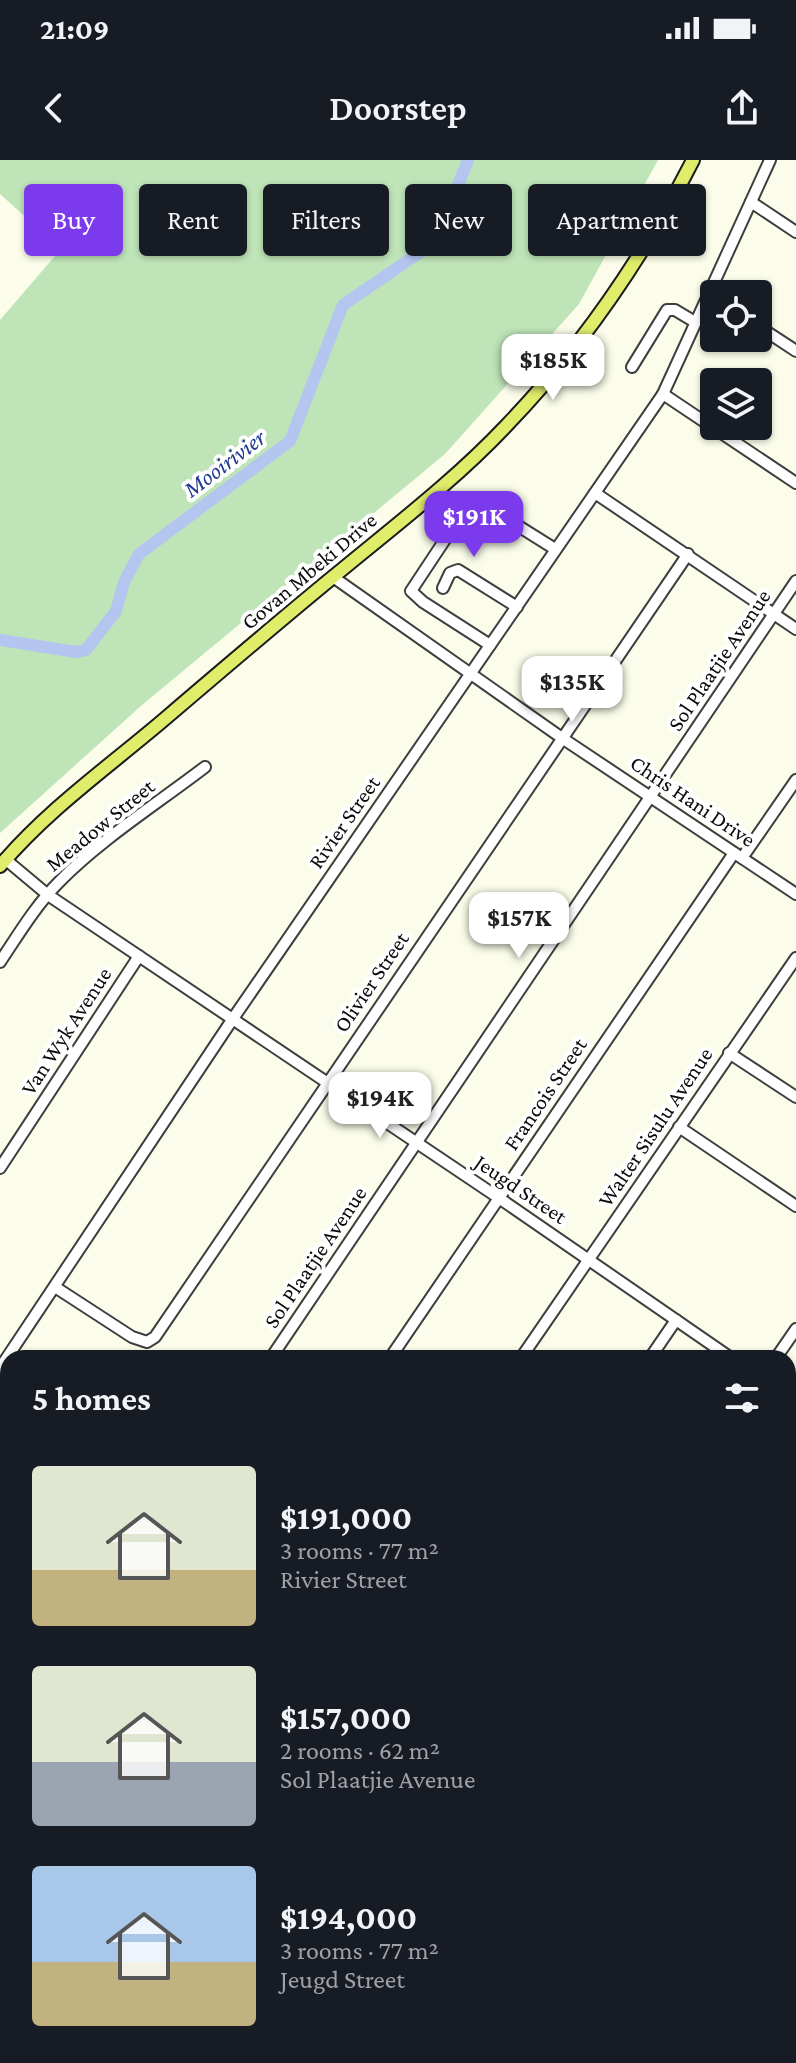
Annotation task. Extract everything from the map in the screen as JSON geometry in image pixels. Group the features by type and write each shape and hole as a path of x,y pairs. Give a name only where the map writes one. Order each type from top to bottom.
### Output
{"main road":[{"name":"Govan Mbeki Drive","path":"3,862 80,789 469,463 541,389 621,286 666,213 693,160"}],"street":[{"name":"Rivier Street","path":"717,280 770,160"},
{"path":"751,202 796,232"},
{"path":"632,367 667,310 675,310 695,322"},
{"name":"Rivier Street","path":"13,1350 232,1020 663,394 700,314"},
{"path":"772,335 796,351"},
{"path":"663,394 796,483"},
{"path":"595,493 796,629"},
{"path":"488,507 555,549"},
{"path":"450,532 411,591 490,645"},
{"name":"Olivier Street","path":"55,1287 132,1337 152,1341 688,554"},
{"path":"443,588 450,573 458,570 517,607"},
{"name":"Chris Hani Drive","path":"333,577 562,738 796,894"},
{"name":"Sol Plaatjie Avenue","path":"276,1350 796,581"},
{"name":"Meadow Street","path":"0,962 64,877 205,767"},
{"name":"Francois Street","path":"395,1350 738,856 796,780"},
{"name":"Jeugd Street","path":"3,862 719,1350"},
{"name":"Van Wyk Avenue","path":"0,1168 139,956"},
{"name":"Walter Sisulu Avenue","path":"526,1350 796,958"},
{"path":"729,1053 796,1097"},
{"path":"679,1127 796,1206"},
{"path":"655,1350 676,1320"},
{"path":"782,1350 796,1329"}],"green space":[{"path":"0,160 658,160 645,184 528,184 528,256 605,256 579,304 445,454 142,705 0,833 0,320 55,256 123,256 123,184 24,184 24,216 0,194"}],"waterway":[{"name":"Mooirivier","path":"0,640 76,652 86,650 116,611 124,582 139,554 290,441 343,305 451,231 458,185 468,160"}]}
